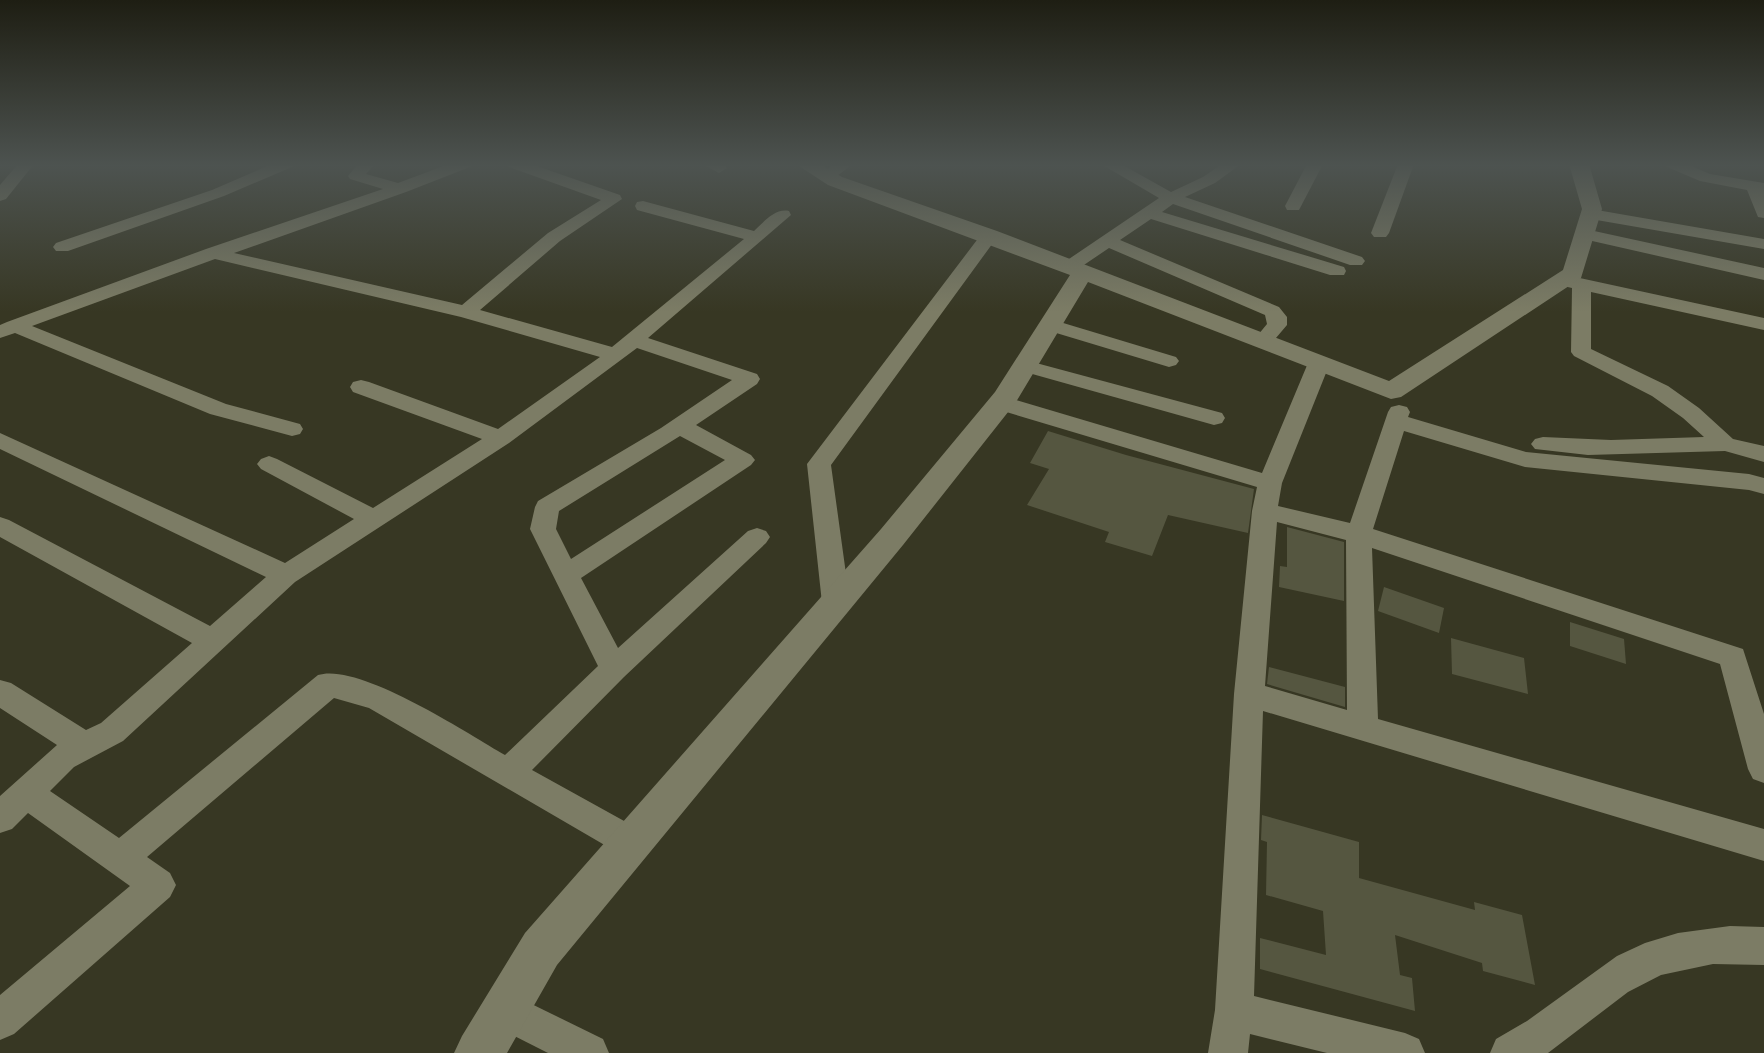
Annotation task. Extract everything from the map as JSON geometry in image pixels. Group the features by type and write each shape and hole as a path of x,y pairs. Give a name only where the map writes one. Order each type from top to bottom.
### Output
{"street":[{"path":"62,247 160,213"},
{"path":"7,329 84,298 329,213"},
{"path":"466,312 554,237 592,213"},
{"path":"669,213 758,237"},
{"path":"927,213 1319,363 1396,408 1525,459 1749,482 1764,486"},
{"path":"479,1053 541,949 836,603 1001,403 1050,325 1076,269 1107,241 1149,213"},
{"path":"1149,213 1337,271"},
{"path":"1215,213 1356,261"},
{"path":"1380,233 1387,213"},
{"path":"1592,213 1572,282 1581,352 1660,391 1691,413 1725,444"},
{"path":"0,818 63,757 112,732 286,575 501,438 626,348 783,215"},
{"path":"1588,224 1764,244"},
{"path":"1588,224 1703,262 1764,273"},
{"path":"836,603 819,464 989,236"},
{"path":"1107,241 1272,311 1277,317 1277,325 1263,341"},
{"path":"212,253 626,348 748,379 679,426 547,507 543,529 614,669"},
{"path":"1363,726 1359,534 1396,408 1572,282 1764,324"},
{"path":"1050,325 1169,362"},
{"path":"7,329 218,409 292,429"},
{"path":"1228,1053 1234,1010 1249,694 1265,511 1270,483 1319,363"},
{"path":"1025,366 1214,418"},
{"path":"361,387 501,438"},
{"path":"1001,403 1270,483"},
{"path":"1396,408 1525,442 1565,447 1635,448 1725,444 1764,454"},
{"path":"566,575 742,460 679,426"},
{"path":"0,440 286,575"},
{"path":"269,464 374,519"},
{"path":"1265,511 1359,534 1733,657 1756,711 1764,769"},
{"path":"0,526 213,641"},
{"path":"508,773 614,669 757,537"},
{"path":"120,858 329,684 378,698 632,843"},
{"path":"0,692 84,746"},
{"path":"1249,694 1764,844"},
{"path":"0,1020 158,885 26,793"},
{"path":"1510,1053 1630,969 1657,957 1710,946 1764,946"},
{"path":"505,1010 589,1053"},
{"path":"1234,1010 1405,1053"}],"building":[{"path":"1048,431 1126,455 1254,489 1248,533 1168,515 1152,556 1105,542 1109,532 1027,505 1049,469 1030,463"},
{"path":"1287,527 1344,542 1344,601 1279,587 1280,566 1287,567"},
{"path":"1384,587 1444,608 1439,633 1378,611"},
{"path":"1570,622 1624,639 1626,664 1570,646"},
{"path":"1451,638 1524,658 1528,694 1452,674"},
{"path":"1269,667 1345,687 1345,707 1267,684"},
{"path":"1262,815 1359,842 1359,878 1475,910 1474,902 1522,915 1535,985 1483,971 1482,963 1395,935 1400,975 1412,978 1415,1011 1260,969 1260,938 1326,955 1323,911 1266,895 1267,842 1261,840"}]}
